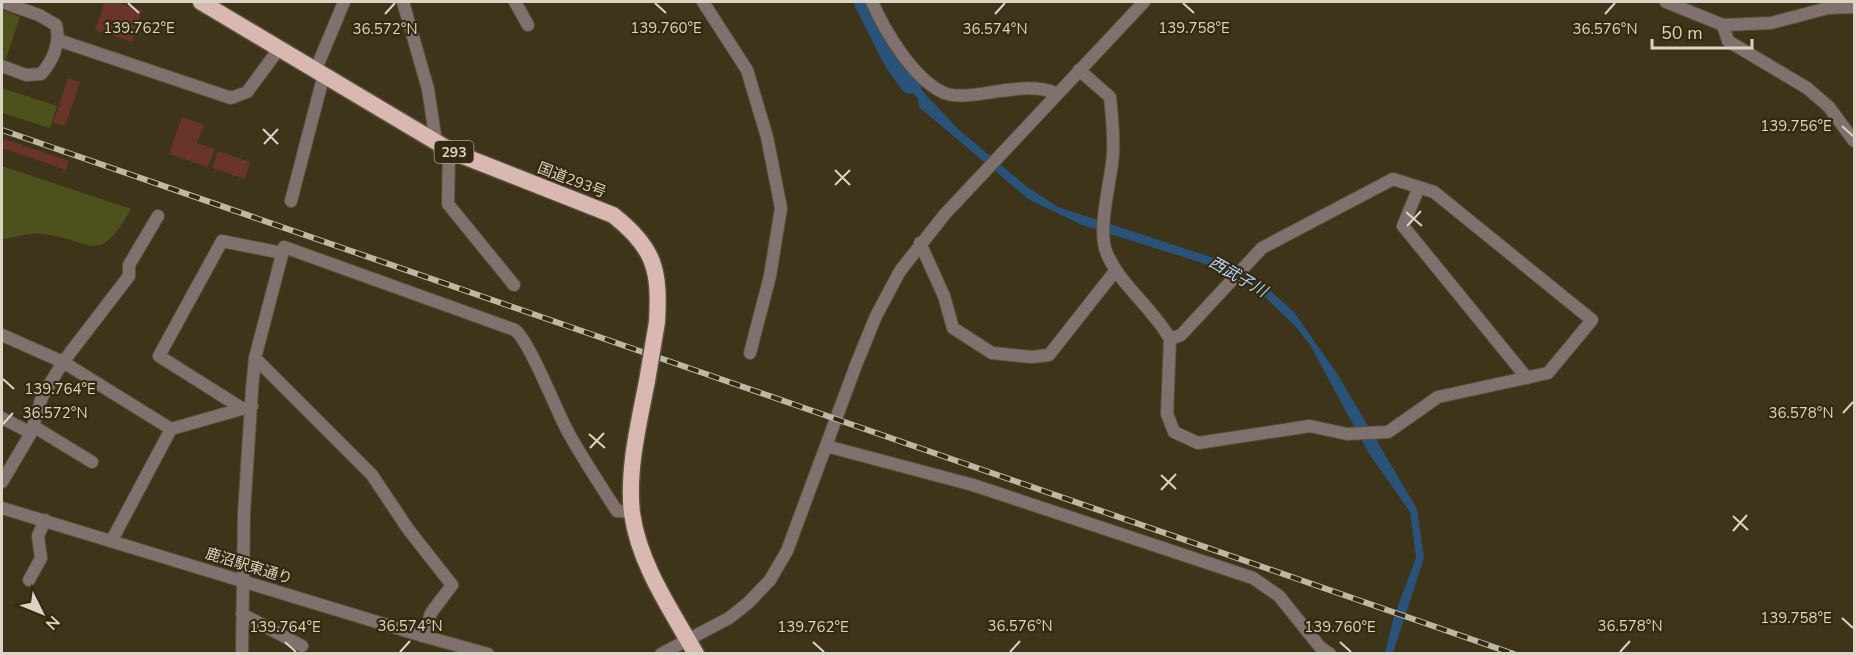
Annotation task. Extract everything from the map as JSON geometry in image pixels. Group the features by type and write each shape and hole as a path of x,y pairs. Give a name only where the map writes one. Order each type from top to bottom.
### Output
{"highway":[{"name":"国道293号","path":"201,2 443,146 612,215 632,230 646,246 655,264 659,290 657,322 634,458 632,512 642,552 693,647"}],"street":[{"path":"291,201 320,71 344,2"},
{"path":"403,2 443,146 448,204 514,285"},
{"path":"515,2 528,25"},
{"path":"703,2 747,70 767,136 781,208 770,276 750,353"},
{"path":"872,2 895,44 927,81 943,93 971,94 1040,87 1056,93"},
{"path":"661,654 693,647 748,603 770,580 788,551 876,316 900,271 920,243 1056,93 1144,2"},
{"path":"1666,2 1723,25 1771,23 1828,8 1854,7"},
{"path":"2,3 48,19 56,25 58,40 50,64 41,74 26,75 2,66"},
{"path":"1723,25 1728,41 1807,88 1829,107 1854,141"},
{"path":"58,40 231,98 247,92 279,49"},
{"path":"1079,70 1110,98 1113,156 1104,213 1106,251 1116,270 1160,322 1170,339 1167,414 1174,432 1198,443 1310,426 1347,434 1388,432 1438,397 1548,373 1592,320 1434,192 1393,178 1262,248 1181,335 1170,339"},
{"path":"1419,188 1403,226 1527,378"},
{"path":"2,482 32,430 42,397 63,362 129,276 129,265 158,216"},
{"path":"248,408 159,356 222,241 282,254"},
{"path":"920,243 944,296 954,328 993,354 1032,357 1049,355 1116,270"},
{"path":"242,654 242,579 248,408 255,358 284,247 515,330 523,336 544,386 587,466 617,511 632,512"},
{"path":"2,336 63,362 171,429"},
{"path":"255,358 372,475 408,530 452,585 432,613 423,636"},
{"path":"112,540 171,429 248,408"},
{"path":"2,418 32,430 92,462"},
{"path":"826,446 973,485 1253,578 1279,596 1320,647 1330,654"},
{"name":"鹿沼駅東通り","path":"2,507 242,579 423,636 459,650 488,654"},
{"path":"29,580 41,558 38,536 45,520"},
{"path":"242,614 302,646"}],"green space":[{"path":"2,10 20,17 5,61 2,60"},
{"path":"2,88 57,106 50,128 2,113"},
{"path":"2,166 131,209 120,227 110,239 102,244 93,246 38,234 2,239"}],"water":[{"path":"854,2 863,2 889,50 926,95 958,129 1026,186 1058,207 1229,263 1257,279 1294,312 1338,375 1417,509 1424,558 1393,653 1385,653 1394,616 1416,558 1410,512 1368,452 1310,345 1295,326 1259,291 1215,267 1082,225 1028,199 919,107 918,99 879,48"}],"building":[{"path":"105,2 116,2 142,10 132,42 95,30"},
{"path":"68,78 80,82 65,126 53,123"},
{"path":"182,117 204,125 197,143 215,149 208,167 169,154"},
{"path":"2,138 69,161 66,170 2,148"},
{"path":"218,151 250,162 245,179 212,168"}],"waterway":[{"name":"西武子川","path":"866,2 896,61 911,82"}],"railway":[{"path":"2,130 1514,654"}]}
